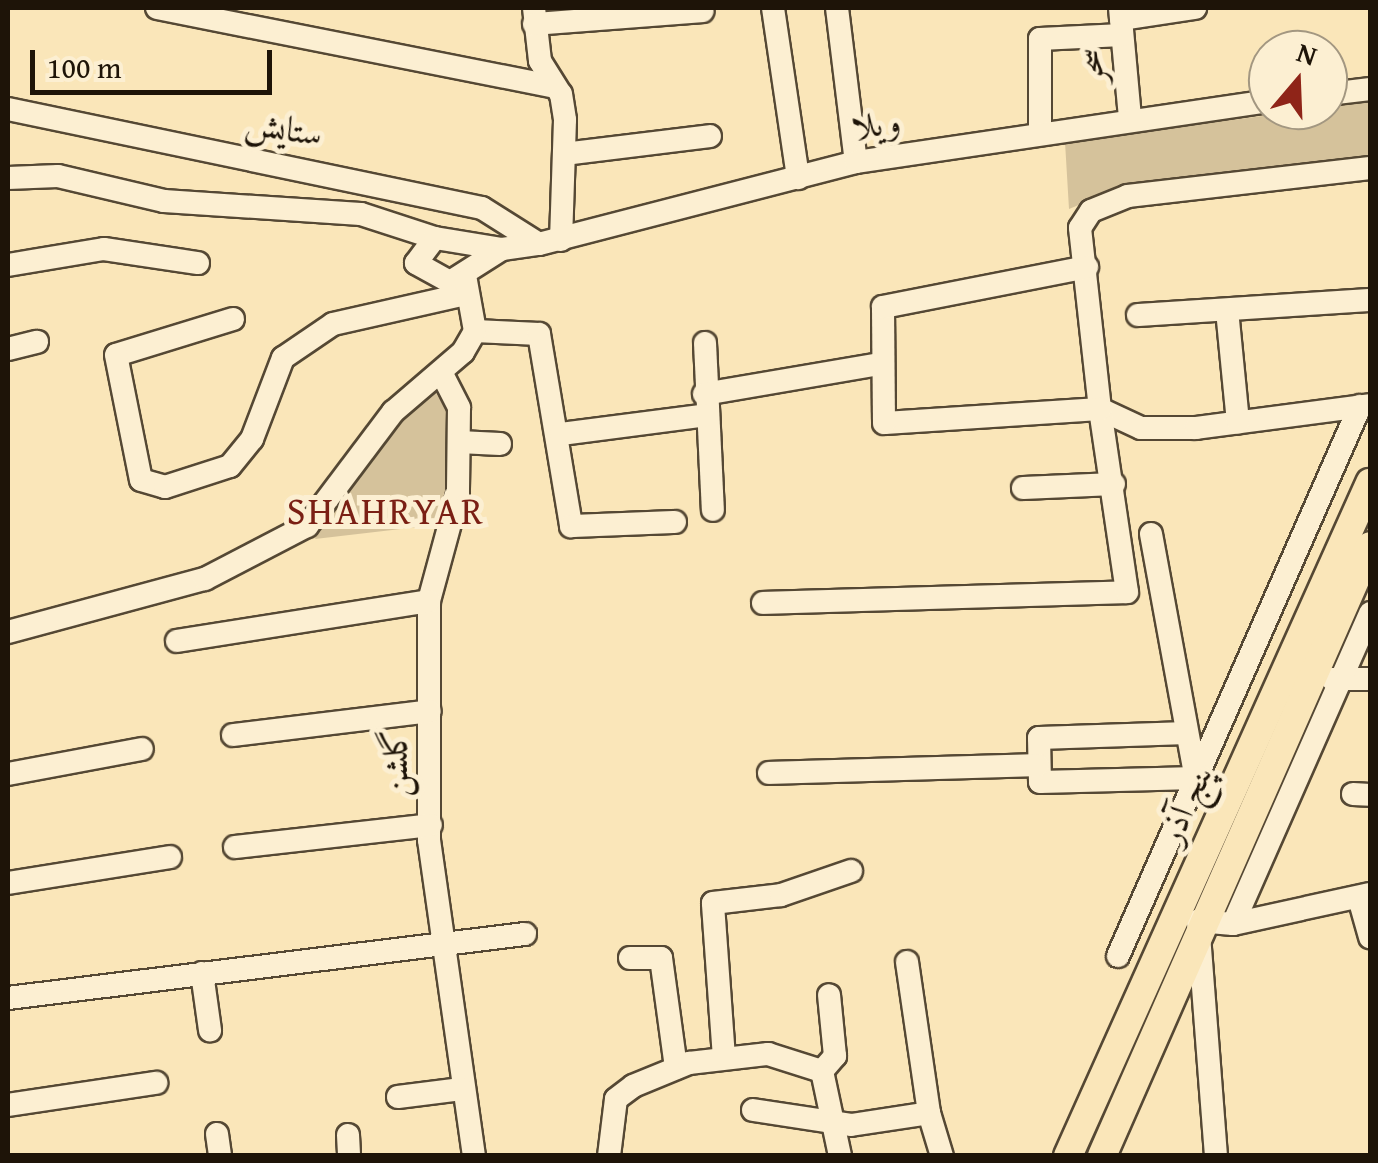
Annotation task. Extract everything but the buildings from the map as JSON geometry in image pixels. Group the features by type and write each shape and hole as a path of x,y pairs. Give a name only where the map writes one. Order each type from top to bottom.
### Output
{"main road":[{"name":"پنج آذر","path":"1258,766 1370,483"},
{"name":"پنج آذر","path":"1068,1156 1234,809 1314,679 1370,546"},
{"name":"پنج آذر","path":"1102,1156 1198,921 1234,809"}],"street":[{"path":"156,8 556,87"},
{"path":"773,8 798,178"},
{"path":"838,8 856,162"},
{"path":"1040,133 1040,40 1195,8"},
{"path":"550,242 564,154 556,87 534,16 702,12"},
{"name":"سحر","path":"1121,21 1130,118"},
{"name":"ویلا","path":"502,249 550,242 856,162 1130,118 1248,104"},
{"name":"ستایش","path":"8,109 482,208 550,242"},
{"path":"564,154 710,136"},
{"path":"762,603 1128,592 1100,409 1088,266 1080,228 1091,212 1128,196 1370,168"},
{"path":"8,178 58,176 164,201 361,214 435,238 502,249"},
{"path":"435,238 420,251 423,275 466,286"},
{"path":"8,265 104,249 198,263"},
{"path":"233,319 116,355 141,480 165,487 230,466 252,438 283,358 301,344 376,308 466,286 502,249"},
{"path":"1088,266 883,307 880,364 884,423 1100,409 1141,428 1238,422 1365,405"},
{"path":"8,632 205,579 270,550 307,526 393,412 442,374 474,331 466,286"},
{"path":"1138,316 1370,300"},
{"path":"1227,310 1238,422"},
{"path":"474,331 539,334 561,434 571,526 675,522"},
{"path":"8,348 37,342"},
{"path":"705,343 712,510"},
{"path":"561,434 880,364"},
{"name":"گلشن","path":"442,374 459,408 458,494 429,601 431,825 438,943 474,1156"},
{"path":"1118,956 1365,405"},
{"path":"459,442 500,444"},
{"path":"1023,488 1114,484"},
{"path":"1151,534 1196,778 1234,809"},
{"path":"176,641 429,601"},
{"path":"1233,924 1370,612"},
{"path":"1314,679 1370,679"},
{"path":"233,736 430,711"},
{"path":"1187,734 1039,738 1040,782 1196,778"},
{"path":"8,774 142,749"},
{"path":"769,773 1038,766"},
{"path":"235,847 431,825"},
{"path":"8,883 170,857"},
{"path":"724,1058 714,903 781,895 852,871"},
{"path":"1216,1156 1198,921 1233,924 1365,896 1370,937"},
{"path":"8,998 524,934"},
{"path":"630,958 661,958 676,1068"},
{"path":"907,962 929,1113 942,1156"},
{"path":"210,1030 213,972"},
{"path":"822,1071 835,1056 828,996"},
{"path":"609,1156 616,1099 676,1068 768,1054 822,1071"},
{"path":"822,1071 835,1116 840,1156"},
{"path":"8,1106 156,1083"},
{"path":"398,1097 461,1090"},
{"path":"754,1110 835,1116 851,1125 929,1113"}],"shaded area":[{"path":"1370,102 1370,167 1098,197 1069,209 1065,142 1248,118 1248,130 1348,130 1348,105"},
{"path":"434,390 450,416 451,468 435,525 315,539 395,424"}],"district":[{"name":"SHAHRYAR","path":"386,511"}]}
